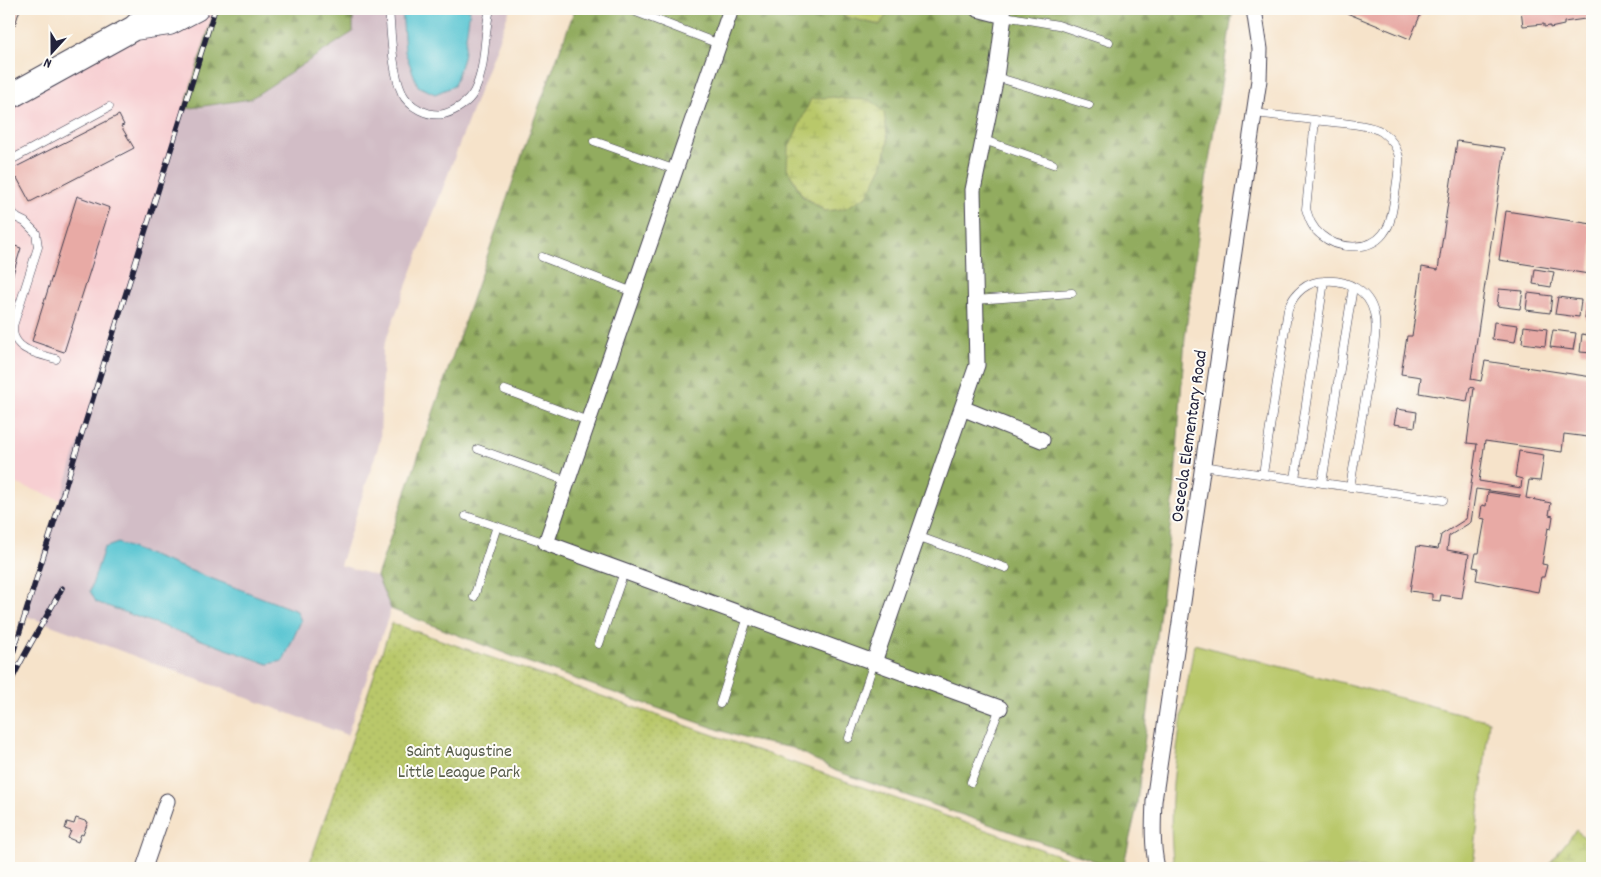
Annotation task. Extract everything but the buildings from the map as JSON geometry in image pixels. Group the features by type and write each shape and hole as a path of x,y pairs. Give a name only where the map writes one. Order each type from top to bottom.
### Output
{"highway":[{"path":"9,97 134,28 154,9"},
{"path":"134,28 169,23 196,9"}],"street":[{"path":"731,9 546,543 1000,708"},
{"path":"874,662 977,365 972,190 996,77 1004,16 977,9"},
{"name":"Osceola Elementary Road","path":"1157,868 1154,858 1152,829 1154,801 1259,80 1260,49 1254,9"},
{"path":"962,408 1042,440"},
{"path":"144,868 167,801"}],"lane":[{"path":"389,9 396,71 402,93 413,106 424,112 438,114 451,112 464,104 474,93 480,76 486,47 490,9"},
{"path":"636,12 720,44"},
{"path":"1004,16 1058,25 1109,42"},
{"path":"996,77 1089,105"},
{"path":"9,161 108,107"},
{"path":"1254,113 1315,120 1372,127 1383,133 1395,146 1399,159 1390,221 1381,237 1371,243 1359,246 1343,245 1331,241 1320,235 1309,220 1306,209 1315,120"},
{"path":"984,140 1053,164"},
{"path":"594,141 676,170"},
{"path":"9,208 17,218 25,222 36,233 38,247 13,326 14,337 20,345 29,350 56,359"},
{"path":"542,257 633,292"},
{"path":"1264,474 1288,309 1293,298 1302,289 1318,281 1346,283 1366,296 1375,319 1374,346 1350,487"},
{"path":"1295,479 1324,281"},
{"path":"1322,483 1353,287"},
{"path":"976,300 1072,293"},
{"path":"504,390 588,421"},
{"path":"478,449 567,480"},
{"path":"1202,466 1443,500"},
{"path":"466,516 546,543"},
{"path":"474,597 497,526"},
{"path":"918,536 1006,568"},
{"path":"599,644 624,572"},
{"path":"720,704 748,617"},
{"path":"849,738 874,662"},
{"path":"971,782 1000,708"}],"shaded area":[{"path":"215,9 61,500 9,481 9,105 131,38 172,30"},
{"path":"353,9 402,9 405,52 463,58 470,9 510,9 383,348 380,441 340,565 377,576 391,609 347,735 24,615 184,109 250,99 353,32"}],"green space":[{"path":"215,9 353,9 353,32 250,99 184,109"},
{"path":"575,9 835,9 846,17 880,25 890,9 1233,9 1203,200 1185,337 1174,495 1136,811 1123,868 1115,868 836,771 793,748 745,739 527,662 391,609 377,576 534,120","holes":["833,97 846,99 825,211 802,196 787,168"]},
{"path":"835,9 890,9 880,25 846,17"},
{"path":"833,97 871,100 884,112 888,141 883,165 867,196 843,209 825,211 802,195 787,168 788,149 811,99"},
{"name":"Saint Augustine Little League Park","path":"392,623 1095,868 308,868"},
{"path":"1194,644 1489,721 1473,868 1174,868 1171,812 1173,784 1180,727"},
{"path":"1576,830 1591,843 1592,868 1546,868"}],"water":[{"path":"402,9 470,9 463,58 454,86 435,94 418,86 405,52"},
{"path":"118,543 297,611 301,621 283,661 268,664 96,602 90,591 104,548"}],"railway":[{"path":"9,666 215,9"},
{"path":"9,686 62,588"}]}
